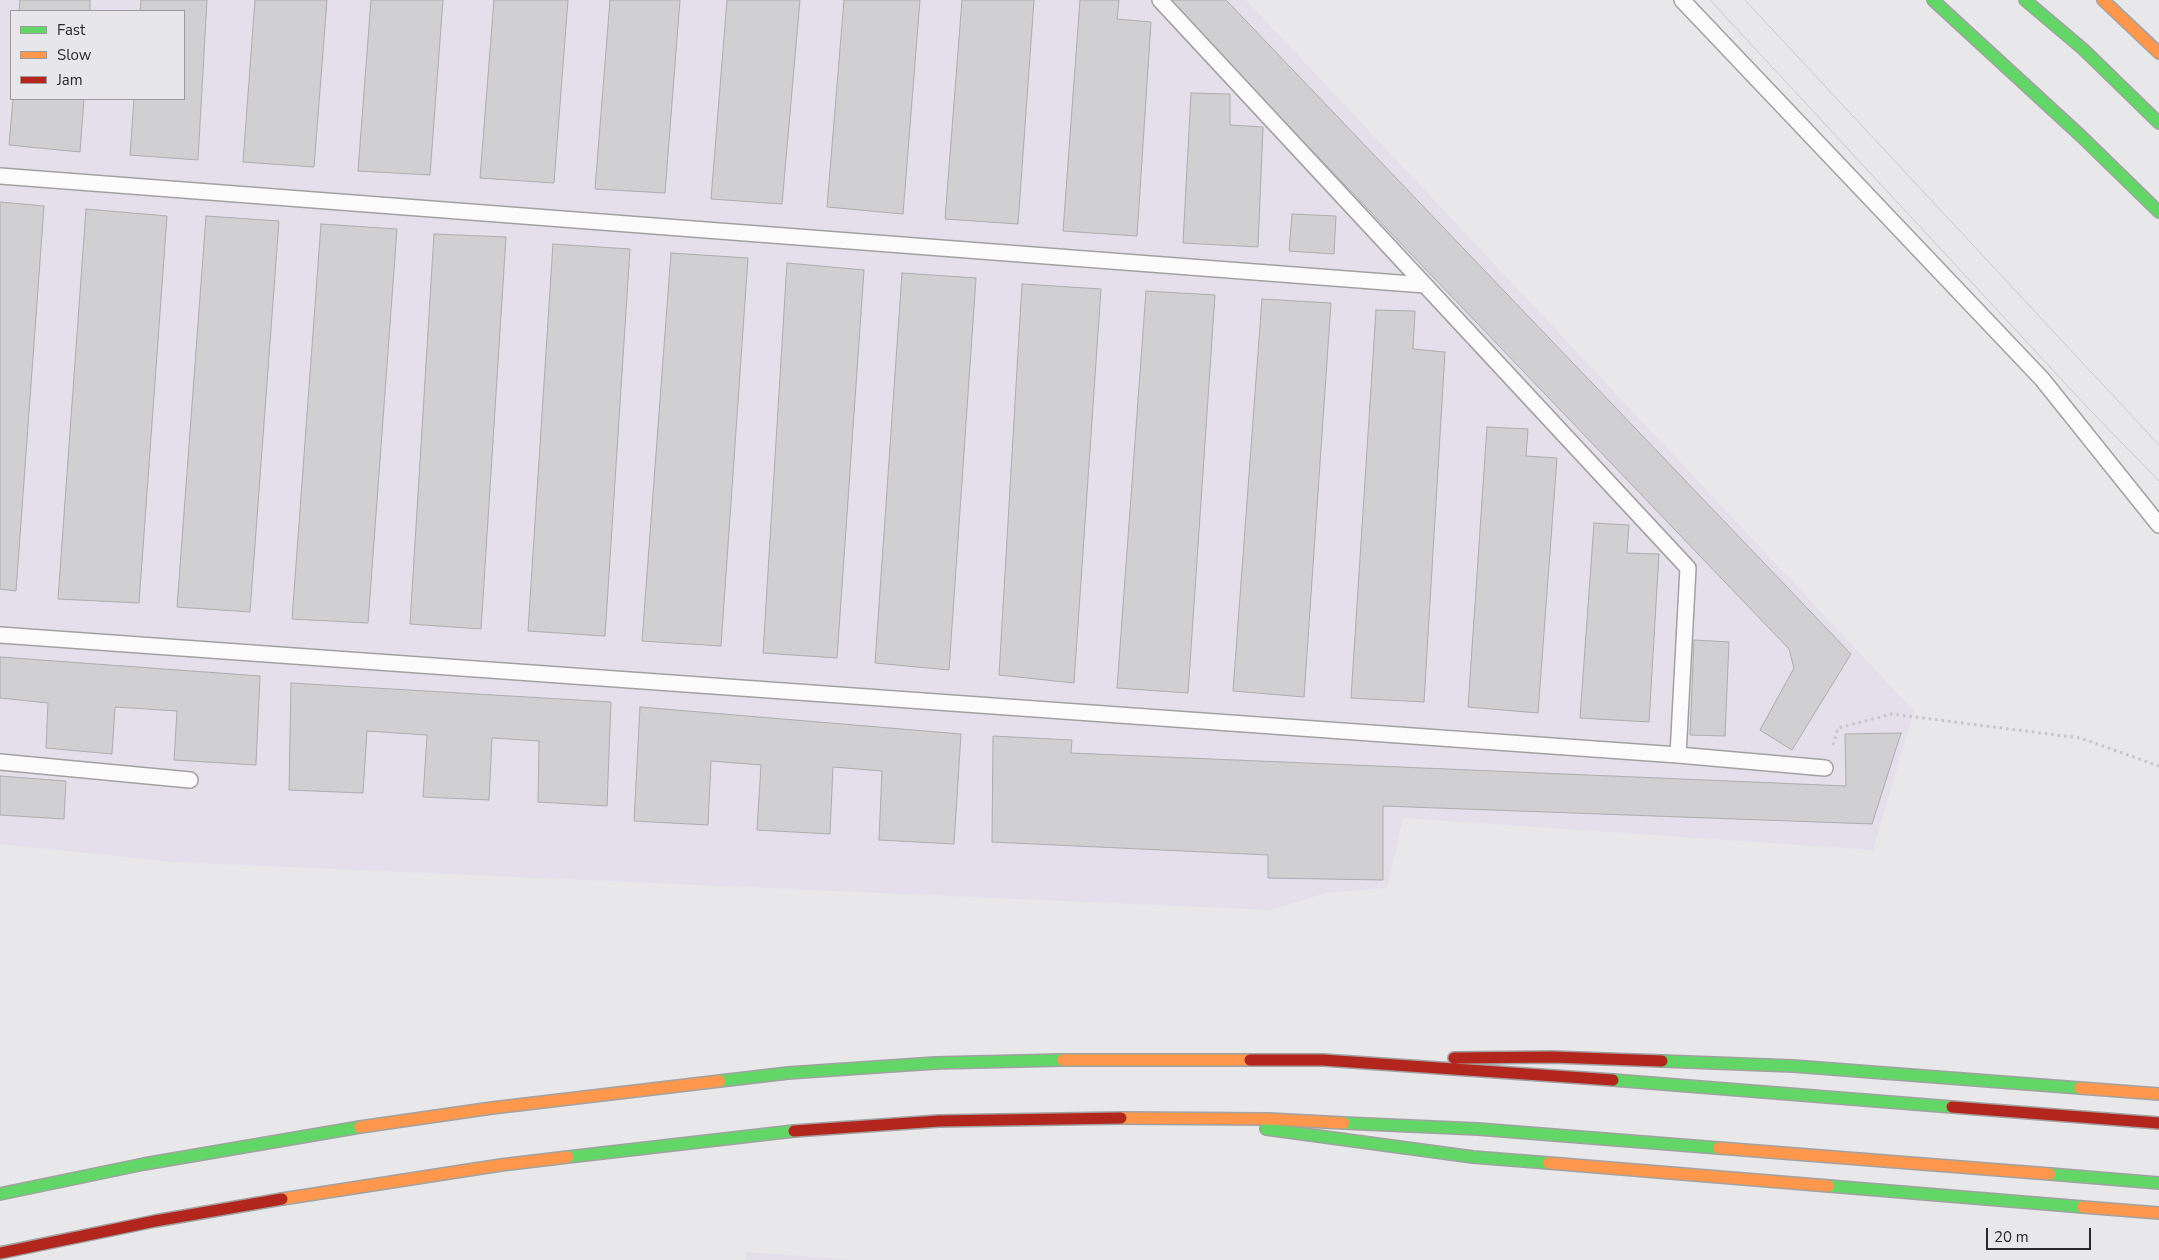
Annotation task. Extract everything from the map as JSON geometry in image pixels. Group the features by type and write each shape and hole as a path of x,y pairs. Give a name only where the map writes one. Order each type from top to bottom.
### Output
{"main road":[{"path":"1933,0 2081,136 2159,212"},
{"path":"2025,0 2083,49 2159,123"},
{"path":"2103,0 2159,53"},
{"path":"0,1194 144,1164 321,1132 511,1105 788,1073 945,1063 1077,1060 1323,1060 1553,1057 1793,1066 2159,1094"},
{"path":"1323,1060 1619,1080 2159,1123"},
{"path":"1183,1118 1473,1157 2159,1213"},
{"path":"0,1253 155,1221 332,1190 501,1165 648,1146 791,1131 939,1121 1183,1118 1268,1119 1478,1129 2159,1183"}],"lane":[{"path":"1160,0 1688,568 1678,755"},
{"path":"1682,0 2042,378 2159,525"},
{"path":"0,176 1425,285"},
{"path":"0,635 1678,755 1825,768"},
{"path":"0,762 190,780"}],"path":[{"path":"1825,768 1838,728 1892,714 2080,738 2159,766"}],"shaded area":[{"path":"0,0 1246,0 1914,711 1873,850 1403,818 1387,888 1326,893 1270,910 173,862 0,844"},
{"path":"746,1252 854,1260 746,1260"}],"building":[{"path":"20,0 90,0 90,10 19,10"},
{"path":"141,0 207,0 198,160 130,155 134,100 185,100 185,10 140,10"},
{"path":"255,0 327,0 314,167 243,162"},
{"path":"371,0 443,0 430,175 358,171"},
{"path":"494,0 568,0 554,183 480,178"},
{"path":"610,0 680,0 665,193 595,189"},
{"path":"727,0 800,0 782,204 711,199"},
{"path":"844,0 920,0 903,214 827,207"},
{"path":"962,0 1034,0 1018,224 945,219"},
{"path":"1080,0 1119,0 1117,19 1151,22 1137,236 1063,231"},
{"path":"1168,0 1226,0 1851,654 1792,750 1760,730 1794,668 1789,649"},
{"path":"1191,93 1230,94 1230,125 1263,127 1258,247 1183,243"},
{"path":"13,100 84,100 80,152 9,145"},
{"path":"0,202 44,206 16,591 0,589"},
{"path":"86,209 167,216 139,603 58,599"},
{"path":"1292,214 1336,216 1334,254 1289,251"},
{"path":"206,216 279,221 250,612 177,607"},
{"path":"321,224 397,229 368,623 292,619"},
{"path":"434,234 506,237 481,629 410,624"},
{"path":"553,244 630,249 605,636 528,631"},
{"path":"671,253 748,258 721,646 642,641"},
{"path":"787,263 864,270 837,658 763,653"},
{"path":"902,273 976,278 949,670 875,663"},
{"path":"1022,284 1101,289 1074,683 999,675"},
{"path":"1146,291 1215,295 1188,693 1117,688"},
{"path":"1262,299 1331,303 1304,697 1233,691"},
{"path":"1376,310 1415,311 1413,349 1445,352 1424,702 1351,698"},
{"path":"1487,427 1528,429 1526,456 1557,458 1538,713 1468,707"},
{"path":"1594,523 1629,525 1627,553 1659,554 1649,722 1580,718"},
{"path":"1694,640 1729,642 1725,736 1690,735"},
{"path":"0,657 260,676 256,765 174,760 177,711 115,707 112,754 46,748 48,703 0,698"},
{"path":"291,683 611,702 607,806 538,802 539,741 492,738 489,800 423,797 427,735 367,731 363,793 289,790"},
{"path":"640,707 961,734 954,844 879,840 882,771 833,767 830,834 757,830 761,765 711,761 708,825 634,821"},
{"path":"1901,733 1872,824 1383,806 1383,880 1268,878 1268,855 992,842 993,736 1072,740 1071,753 1846,786 1845,734"},
{"path":"0,776 66,781 64,819 0,815"}],"tram line":[{"path":"1710,0 2088,408 2159,481"},
{"path":"1745,0 2159,445"}],"traffic: fast":[{"path":"1933,0 2081,136 2159,212"},
{"path":"2025,0 2083,49 2159,123"},
{"path":"720,1081 788,1073 935,1063 1063,1060"},
{"path":"1662,1061 1793,1066 2080,1088"},
{"path":"1613,1080 1952,1107"},
{"path":"1344,1123 1478,1129 1719,1148"},
{"path":"0,1194 144,1164 360,1127"},
{"path":"1266,1129 1473,1157 1549,1163"},
{"path":"568,1157 794,1131"},
{"path":"2050,1174 2159,1183"},
{"path":"1829,1186 2083,1207"}],"traffic: slow":[{"path":"2103,0 2159,53"},
{"path":"1063,1060 1250,1060"},
{"path":"360,1127 492,1108 720,1081"},
{"path":"2080,1088 2159,1094"},
{"path":"1121,1118 1268,1119 1344,1123"},
{"path":"1719,1148 2050,1174"},
{"path":"282,1199 501,1165 568,1157"},
{"path":"1549,1163 1829,1186"},
{"path":"2083,1207 2159,1213"}],"traffic: jam":[{"path":"1454,1058 1553,1057 1662,1061"},
{"path":"1250,1060 1323,1060 1613,1080"},
{"path":"1952,1107 2159,1123"},
{"path":"794,1131 939,1121 1121,1118"},
{"path":"0,1253 155,1221 282,1199"}]}
